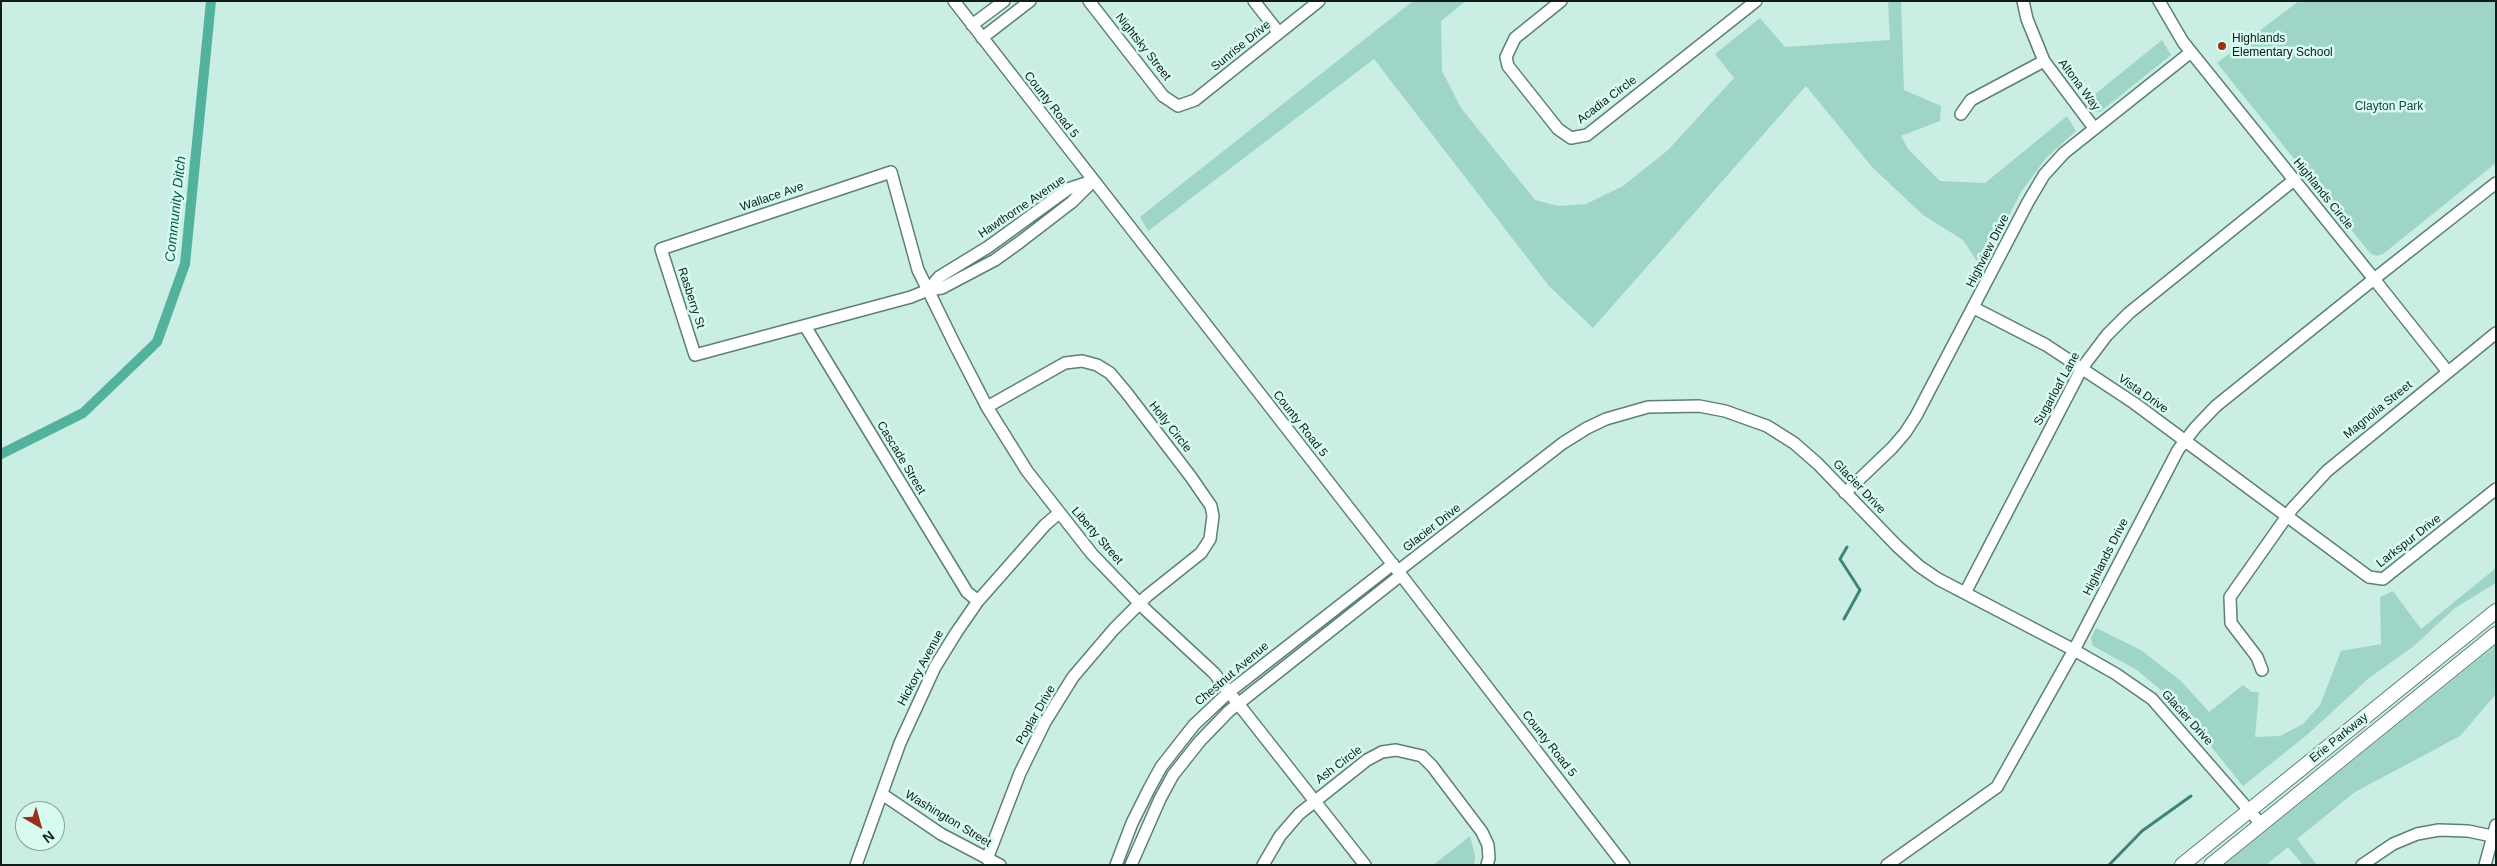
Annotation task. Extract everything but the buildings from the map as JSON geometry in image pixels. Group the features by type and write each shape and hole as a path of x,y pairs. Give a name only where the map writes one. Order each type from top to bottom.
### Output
{"main road":[{"name":"Erie Parkway","path":"2182,865 2496,611"},
{"name":"Erie Parkway","path":"2211,865 2496,634"}],"street":[{"name":"County Road 5","path":"954,1 1398,570 1624,865"},
{"path":"972,25 1004,1"},
{"path":"982,38 1030,1"},
{"name":"Nightsky Street","path":"1090,1 1163,96 1178,106"},
{"path":"1254,1 1279,33"},
{"name":"Sunrise Drive","path":"1178,106 1195,100 1319,1"},
{"name":"Acadia Circle","path":"1561,1 1515,38 1506,57 1508,66 1558,129 1571,138 1587,135 1756,1"},
{"name":"Altona Way","path":"2023,1 2027,19 2044,61 2094,128"},
{"name":"Highlands Circle","path":"2159,1 2174,29 2191,52 2448,372"},
{"name":"Highview Drive","path":"1845,492 1905,433 2044,175 2064,153 2191,52"},
{"path":"1960,114 1971,100 2044,61"},
{"name":"Wallace Ave","path":"661,249 891,172"},
{"name":"Liberty Street","path":"891,172 918,270 987,407 1027,471 1092,554 1140,604 1214,673 1365,865"},
{"name":"Sugarloaf Lane","path":"1965,593 2082,368 2107,335 2129,313 2294,180"},
{"name":"Hawthorne Avenue","path":"695,355 911,297 928,290 939,277 988,247 1068,190 1093,181"},
{"path":"2374,279 2496,183"},
{"name":"Rasberry St","path":"661,249 695,355"},
{"name":"Highlands Drive","path":"1886,865 1997,787 2074,650 2155,492 2184,440 2216,406 2374,279"},
{"name":"Vista Drive","path":"1974,308 2024,333 2082,368 2184,440 2287,517"},
{"name":"Cascade Street","path":"805,326 966,592 978,601"},
{"name":"Magnolia Street","path":"2262,670 2257,657 2231,623 2230,597 2287,517 2327,471 2496,334"},
{"name":"Holly Circle","path":"987,407 1065,363 1082,361 1097,365 1110,373 1126,392 1191,477 1211,506 1214,516 1210,539 1201,553 1140,604"},
{"name":"Glacier Drive","path":"1398,570 1575,434 1606,419 1648,407 1699,406 1746,417 1794,443 1818,464 1919,566 1965,593 2074,650 2116,674 2152,698 2261,824"},
{"name":"Larkspur Drive","path":"2287,517 2360,573 2369,577 2383,579 2496,490"},
{"name":"Hickory Avenue","path":"856,865 917,702 956,633 978,601 1039,531 1059,513"},
{"path":"1132,865 1150,819 1173,776 1200,741 1239,703 1398,570"},
{"name":"Chestnut Avenue","path":"1116,865 1132,823 1161,767 1194,726 1229,692 1398,570"},
{"name":"Poplar Drive","path":"987,859 1020,773 1045,722 1073,677 1114,629 1140,604"},
{"name":"Ash Circle","path":"1263,865 1280,836 1299,814 1367,760 1382,752 1396,750 1422,756 1432,766 1482,832 1488,845 1489,858 1487,865"},
{"name":"Washington Street","path":"882,794 941,834 1000,865"},
{"path":"2362,865 2394,844 2417,834 2439,830 2494,831 2485,865"}],"green space":[{"path":"1413,1 1466,1 1441,21 1442,71 1461,108 1535,200 1558,206 1586,204 1623,186 1668,150 1734,78 1715,54 1760,18 1785,47 1890,40 1888,1 1901,1 1904,90 1941,106 1940,121 1901,136 1908,149 1940,181 1985,183 2067,116 2076,131 2046,158 2021,192 1982,269 1963,240 1923,215 1872,167 1806,86 1593,328 1549,286 1374,59 1148,231 1140,217"},
{"name":"Clayton Park","path":"2299,1 2496,1 2496,163 2383,254 2376,256 2370,253 2217,63"},
{"path":"2162,40 2171,55 2100,112 2090,111 2084,103"},
{"path":"2496,568 2496,583 2455,608 2414,646 2369,678 2307,735 2243,786 2175,702 2137,670 2093,646 2091,638 2096,628 2141,650 2181,681 2209,712 2243,685 2252,692 2259,692 2255,737 2280,736 2303,724 2320,705 2341,651 2381,644 2380,597 2393,591 2421,629"},
{"path":"2496,645 2496,694 2460,736 2355,792 2297,839 2317,865 2303,865 2288,847 2266,865 2224,865"},
{"path":"1470,836 1475,856 1474,865 1433,865"}],"waterway":[{"name":"Community Ditch","path":"1,454 83,413 157,342 185,264 211,1"},
{"path":"1844,619 1860,590 1840,559 1847,547"},
{"path":"2109,865 2142,831 2191,796"}],"place":[{"name":"Highlands Elementary School","path":"2222,46"}]}
